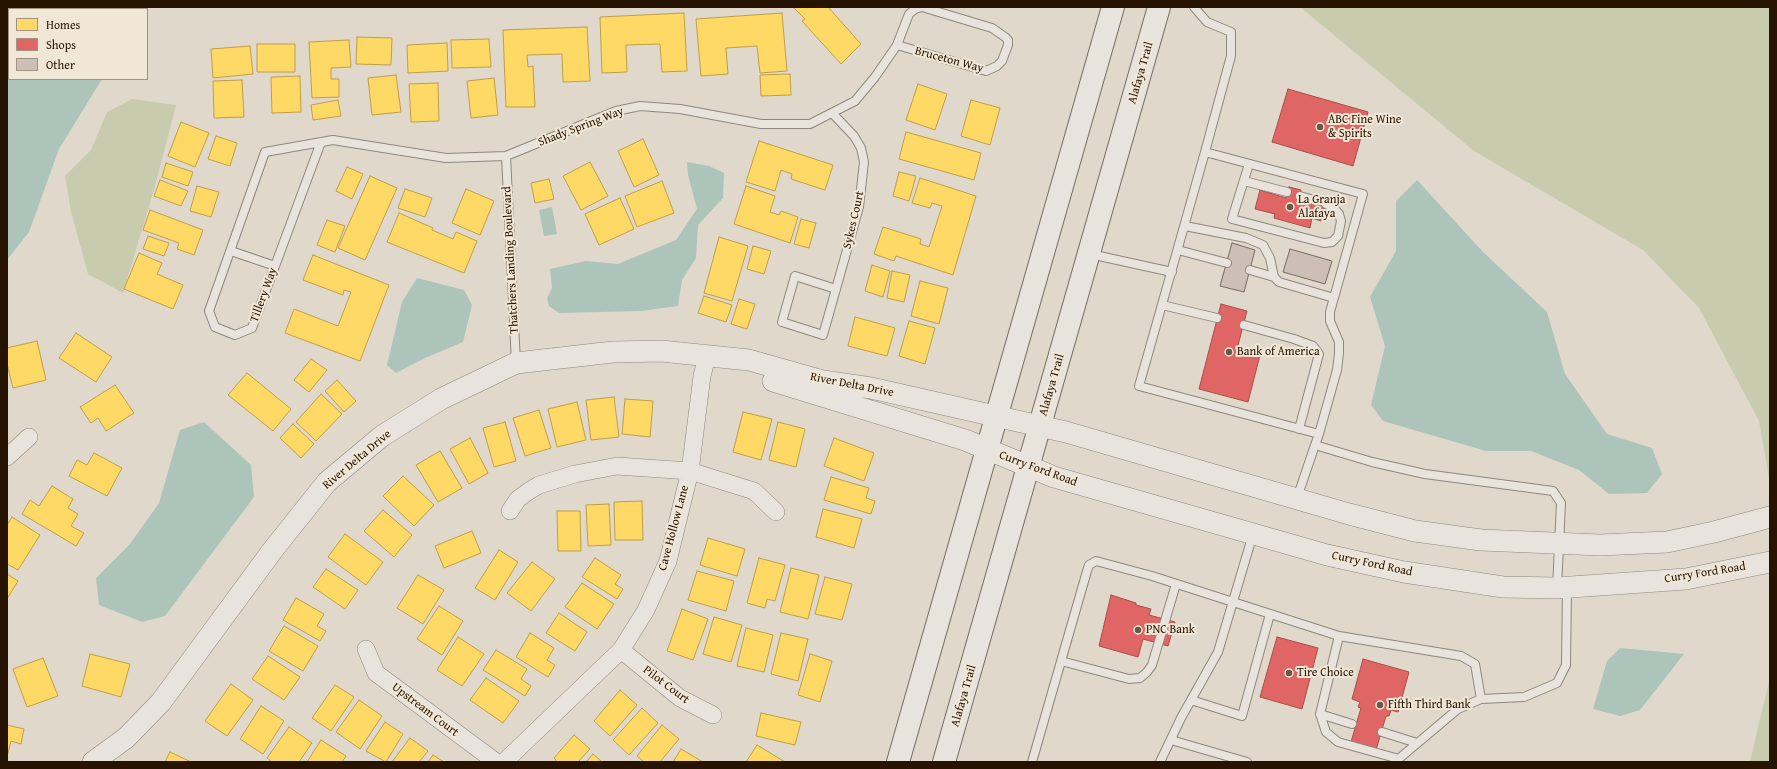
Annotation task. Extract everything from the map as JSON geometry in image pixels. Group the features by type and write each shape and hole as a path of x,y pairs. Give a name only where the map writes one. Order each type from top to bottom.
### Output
{"main road":[{"path":"898,762 1113,7"},
{"name":"Alafaya Trail","path":"944,762 1160,7"}],"street":[{"name":"River Delta Drive","path":"93,762 126,738 161,702 272,551 327,482 382,436 441,399 516,363 613,352 661,351 749,360 822,381 871,388 996,417"},
{"name":"River Delta Drive","path":"707,356 744,372 965,440 987,450"},
{"name":"Cave Hollow Lane","path":"504,762 620,650 646,610 668,561 690,471 702,376 707,356"},
{"path":"996,417 1070,433 1349,514 1415,530 1481,540 1600,545 1667,542 1714,532 1770,516"},
{"path":"7,457 29,437"},
{"name":"Curry Ford Road","path":"987,450 1054,477 1327,555 1404,572 1503,587 1562,588 1686,579 1770,562"},
{"path":"510,511 518,499 529,491 555,479 617,466 690,471 754,492 776,512"},
{"name":"Upstream Court","path":"366,649 376,673 496,762"},
{"name":"Pilot Court","path":"620,650 680,698 714,715"}],"lane":[{"name":"Bruceton Way","path":"922,7 992,28 1005,36 1008,40 1008,45 1002,61 997,66 986,71 895,48 909,14 915,9 922,7"},
{"path":"1194,7 1207,22 1231,32 1231,56 1140,386 1319,434"},
{"name":"Shady Spring Way","path":"265,152 333,140 446,158 506,156 616,111 640,106 680,109 761,124 810,124 855,101 875,77 895,48"},
{"name":"Sykes Court","path":"832,113 854,136 861,148 864,162 859,207 836,289 823,335 782,322 795,276 836,289"},
{"name":"Tillery Way","path":"265,152 209,311 215,327 235,335 252,328 321,142"},
{"path":"1205,152 1363,194 1330,312 1330,321 1339,342 1337,370 1319,434 1297,498"},
{"name":"Thatchers Landing Boulevard","path":"506,156 516,363"},
{"path":"1249,164 1232,220 1324,243 1332,242 1338,236 1341,221 1339,214 1334,208 1326,204"},
{"path":"1244,181 1288,192"},
{"path":"1300,196 1314,200"},
{"path":"1185,226 1246,238 1263,246 1270,258 1274,277"},
{"path":"1178,250 1227,263"},
{"path":"231,251 275,266"},
{"path":"1089,254 1172,272"},
{"path":"1250,270 1274,277 1279,282 1334,298"},
{"path":"1162,305 1217,318"},
{"path":"1244,325 1313,346 1319,354 1299,428"},
{"path":"1315,445 1372,462 1425,474 1553,491 1561,503 1559,544 1566,665 1557,683 1524,697 1481,699 1458,709 1397,760 1338,742 1326,732 1320,714 1339,636"},
{"path":"1160,762 1191,700 1218,652 1253,534"},
{"path":"1032,762 1087,571 1093,562 1096,561 1233,601 1339,636 1461,656 1475,664 1481,699"},
{"path":"1061,661 1129,679 1140,678 1152,665 1176,584"},
{"path":"1191,700 1242,716 1270,614"},
{"path":"1320,714 1352,724"},
{"path":"1382,732 1417,743"},
{"path":"1171,740 1247,762"}],"shaded area":[{"path":"7,7 147,7 8,8 8,80 101,80 59,149 29,232 7,260"},
{"path":"1300,7 1770,7 1770,484 1759,421 1699,308 1643,250 1474,151"},
{"path":"132,99 176,105 155,186 123,293 88,274 71,212 65,176 91,150 107,112"},
{"path":"687,162 709,166 724,173 723,198 698,225 696,258 682,280 678,306 641,311 559,313 549,306 547,298 552,288 550,269 586,261 618,264 676,240 697,209 688,175"},
{"path":"1417,180 1483,252 1547,312 1565,374 1607,434 1652,448 1662,474 1647,493 1609,494 1579,470 1531,451 1486,451 1383,421 1371,405 1385,346 1370,297 1396,251 1396,201"},
{"path":"552,207 557,234 544,236 539,210"},
{"path":"417,278 464,290 472,305 463,342 425,358 396,373 387,365 402,302"},
{"path":"204,422 251,465 254,497 165,616 142,622 99,605 96,578 130,544 159,503 180,430"},
{"path":"1620,648 1684,654 1640,710 1620,716 1593,709 1607,661"},
{"path":"1770,678 1770,762 1749,762 1750,761"}],"building: Homes":[{"path":"793,7 828,7 861,44 841,64 802,21 805,19"},
{"path":"684,13 687,71 662,72 660,44 626,45 627,72 602,73 600,17"},
{"path":"782,13 787,71 760,73 757,46 726,48 728,74 701,76 696,19"},
{"path":"587,27 590,81 563,82 562,54 527,55 528,67 533,66 535,107 506,107 503,30"},
{"path":"357,37 392,38 391,65 356,64"},
{"path":"489,39 491,67 452,68 451,40"},
{"path":"349,40 351,67 331,68 331,79 339,79 339,97 312,98 309,42"},
{"path":"447,43 448,71 408,73 407,45"},
{"path":"257,44 295,44 295,72 257,72"},
{"path":"250,46 253,74 213,78 211,49"},
{"path":"790,74 791,95 761,96 760,75"},
{"path":"396,75 401,112 372,115 368,78"},
{"path":"300,76 301,112 272,113 271,77"},
{"path":"494,78 498,115 471,118 467,81"},
{"path":"242,80 244,117 214,118 213,81"},
{"path":"438,83 439,121 411,122 409,84"},
{"path":"918,84 947,94 935,130 906,120"},
{"path":"338,100 341,116 313,120 311,105"},
{"path":"971,100 1000,108 990,145 961,136"},
{"path":"181,122 209,133 195,167 168,156"},
{"path":"906,132 981,153 974,180 899,159"},
{"path":"216,136 237,143 230,166 208,159"},
{"path":"643,139 659,175 634,187 618,151"},
{"path":"759,141 833,165 825,190 791,179 792,174 781,170 775,191 746,182"},
{"path":"590,162 608,196 581,210 563,176"},
{"path":"166,163 193,172 188,186 162,177"},
{"path":"347,167 363,174 352,199 336,191"},
{"path":"899,172 916,176 909,201 893,196"},
{"path":"370,176 397,188 365,260 338,248"},
{"path":"920,178 976,196 953,275 896,256 894,261 874,254 883,227 921,239 920,244 929,247 942,206 932,203 930,208 912,203"},
{"path":"549,179 554,199 535,203 531,183"},
{"path":"160,180 188,191 181,206 154,196"},
{"path":"662,181 674,213 637,227 625,196"},
{"path":"197,186 219,192 211,217 190,211"},
{"path":"746,186 775,196 770,212 779,215 781,211 798,217 790,243 734,224"},
{"path":"405,189 432,198 425,217 398,208"},
{"path":"466,189 494,201 480,235 452,223"},
{"path":"620,198 634,229 599,245 585,214"},
{"path":"150,210 203,230 194,255 177,249 179,243 143,230"},
{"path":"399,213 433,228 432,230 453,239 456,232 477,241 464,273 387,242"},
{"path":"801,219 816,223 809,248 794,244"},
{"path":"327,220 345,226 335,252 317,245"},
{"path":"148,236 169,243 164,256 143,249"},
{"path":"719,237 748,246 732,301 704,293"},
{"path":"753,246 771,251 764,274 747,269"},
{"path":"139,253 162,263 157,274 183,285 173,309 124,289"},
{"path":"313,255 389,285 360,361 285,333 294,309 338,326 351,292 344,290 343,295 303,280"},
{"path":"872,265 890,271 883,297 865,291"},
{"path":"892,271 910,275 904,302 887,298"},
{"path":"920,281 948,288 939,324 911,316"},
{"path":"704,296 732,305 726,322 698,313"},
{"path":"739,299 755,304 747,329 731,324"},
{"path":"855,317 895,328 887,356 848,346"},
{"path":"909,321 935,328 925,364 899,356"},
{"path":"76,333 112,357 96,382 59,358"},
{"path":"37,341 46,380 13,388 7,364 7,348"},
{"path":"311,359 327,370 309,392 294,380"},
{"path":"247,373 291,409 273,431 228,395"},
{"path":"337,380 356,401 344,412 325,391"},
{"path":"115,385 134,413 106,431 98,418 91,423 80,407"},
{"path":"321,394 342,414 316,441 296,422"},
{"path":"614,397 619,437 591,440 586,400"},
{"path":"625,399 653,401 650,437 622,434"},
{"path":"577,402 586,440 557,447 548,409"},
{"path":"539,410 551,448 525,456 513,418"},
{"path":"743,412 772,419 761,460 733,452"},
{"path":"505,422 516,461 494,467 483,428"},
{"path":"778,422 805,429 796,467 769,460"},
{"path":"293,424 314,444 301,458 280,438"},
{"path":"470,438 488,473 469,484 450,449"},
{"path":"834,438 874,453 864,481 824,466"},
{"path":"440,451 462,488 438,502 416,465"},
{"path":"94,453 122,468 107,496 69,476 77,460 87,465"},
{"path":"403,476 434,505 414,526 383,496"},
{"path":"831,477 869,488 866,498 875,501 871,514 824,500"},
{"path":"52,486 73,499 68,508 78,514 71,526 84,533 76,546 22,514 30,500 39,506"},
{"path":"642,501 643,540 615,540 614,502"},
{"path":"609,504 611,545 588,546 586,505"},
{"path":"823,509 862,519 854,548 816,537"},
{"path":"383,510 412,535 394,557 364,531"},
{"path":"557,511 580,511 581,551 558,551"},
{"path":"12,517 40,535 18,570 7,564 7,525"},
{"path":"472,531 481,553 444,568 435,546"},
{"path":"345,534 383,562 366,585 328,557"},
{"path":"708,538 745,549 737,576 700,565"},
{"path":"499,550 518,562 495,600 475,588"},
{"path":"595,558 621,575 615,584 623,589 617,599 582,577"},
{"path":"759,558 785,565 775,601 767,599 765,608 747,603"},
{"path":"532,562 555,579 531,611 507,593"},
{"path":"791,568 819,575 808,619 780,612"},
{"path":"326,569 358,590 345,609 313,587"},
{"path":"697,571 734,581 726,611 688,600"},
{"path":"7,574 18,581 7,599"},
{"path":"418,575 444,590 423,624 397,608"},
{"path":"825,577 852,584 842,620 815,614"},
{"path":"582,583 614,604 597,629 565,607"},
{"path":"296,598 324,614 317,626 326,631 320,641 283,620"},
{"path":"439,606 463,621 442,655 417,639"},
{"path":"682,609 708,619 693,660 667,651"},
{"path":"559,613 587,632 575,651 546,633"},
{"path":"714,617 742,625 731,662 703,654"},
{"path":"284,626 318,646 303,671 269,651"},
{"path":"746,628 773,635 764,672 737,666"},
{"path":"530,633 554,648 547,660 555,665 548,677 516,657"},
{"path":"781,633 808,639 798,681 771,674"},
{"path":"458,637 484,654 462,686 437,670"},
{"path":"496,650 527,669 521,679 531,686 525,696 483,670"},
{"path":"90,654 130,664 121,697 82,686"},
{"path":"810,654 832,661 820,702 798,695"},
{"path":"268,656 300,677 284,700 252,679"},
{"path":"43,658 58,696 27,707 13,669"},
{"path":"486,678 519,701 503,723 470,700"},
{"path":"231,684 253,700 227,736 205,721"},
{"path":"335,685 354,697 331,731 312,718"},
{"path":"620,690 637,705 610,736 594,721"},
{"path":"359,700 382,716 360,749 336,732"},
{"path":"261,706 284,721 263,754 240,739"},
{"path":"642,708 658,723 629,755 613,740"},
{"path":"761,713 801,722 795,745 756,736"},
{"path":"385,722 403,734 386,762 366,751"},
{"path":"7,725 24,729 21,744 11,741 7,757"},
{"path":"662,725 679,739 660,762 644,762 637,756"},
{"path":"289,727 312,743 299,762 272,762 267,758"},
{"path":"574,735 590,749 578,762 555,762 556,760 554,758"},
{"path":"410,738 428,751 419,762 392,762"},
{"path":"321,740 346,756 342,762 307,762"},
{"path":"757,745 785,762 746,762"},
{"path":"681,749 703,762 673,762"},
{"path":"170,752 191,762 165,762"},
{"path":"593,754 602,762 586,762"},
{"path":"433,755 444,762 428,762"}],"building: Shops":[{"name":"ABC Fine Wine & Spirits","path":"1288,89 1368,112 1353,166 1272,142"},
{"name":"La Granja Alafaya","path":"1289,187 1301,190 1298,201 1312,205 1315,194 1328,198 1321,221 1312,218 1310,228 1274,218 1275,214 1255,209 1260,190 1286,198"},
{"name":"Bank of America","path":"1221,304 1247,311 1237,349 1260,355 1248,402 1199,389"},
{"name":"PNC Bank","path":"1111,595 1151,609 1149,615 1175,622 1168,646 1143,639 1138,657 1099,646"},
{"name":"Tire Choice","path":"1277,637 1318,648 1302,709 1260,697"},
{"name":"Fifth Third Bank","path":"1363,659 1409,672 1398,712 1391,710 1389,716 1386,716 1376,750 1351,742 1361,708 1358,707 1360,702 1352,699"}],"building: Other":[{"path":"1232,243 1255,250 1244,292 1220,286"},
{"path":"1290,249 1332,261 1325,284 1283,272"}],"place":[{"name":"ABC Fine Wine & Spirits","path":"1320,127"},
{"name":"La Granja Alafaya","path":"1290,207"},
{"name":"Bank of America","path":"1229,352"},
{"name":"PNC Bank","path":"1138,630"},
{"name":"Tire Choice","path":"1289,673"},
{"name":"Fifth Third Bank","path":"1380,705"}]}
